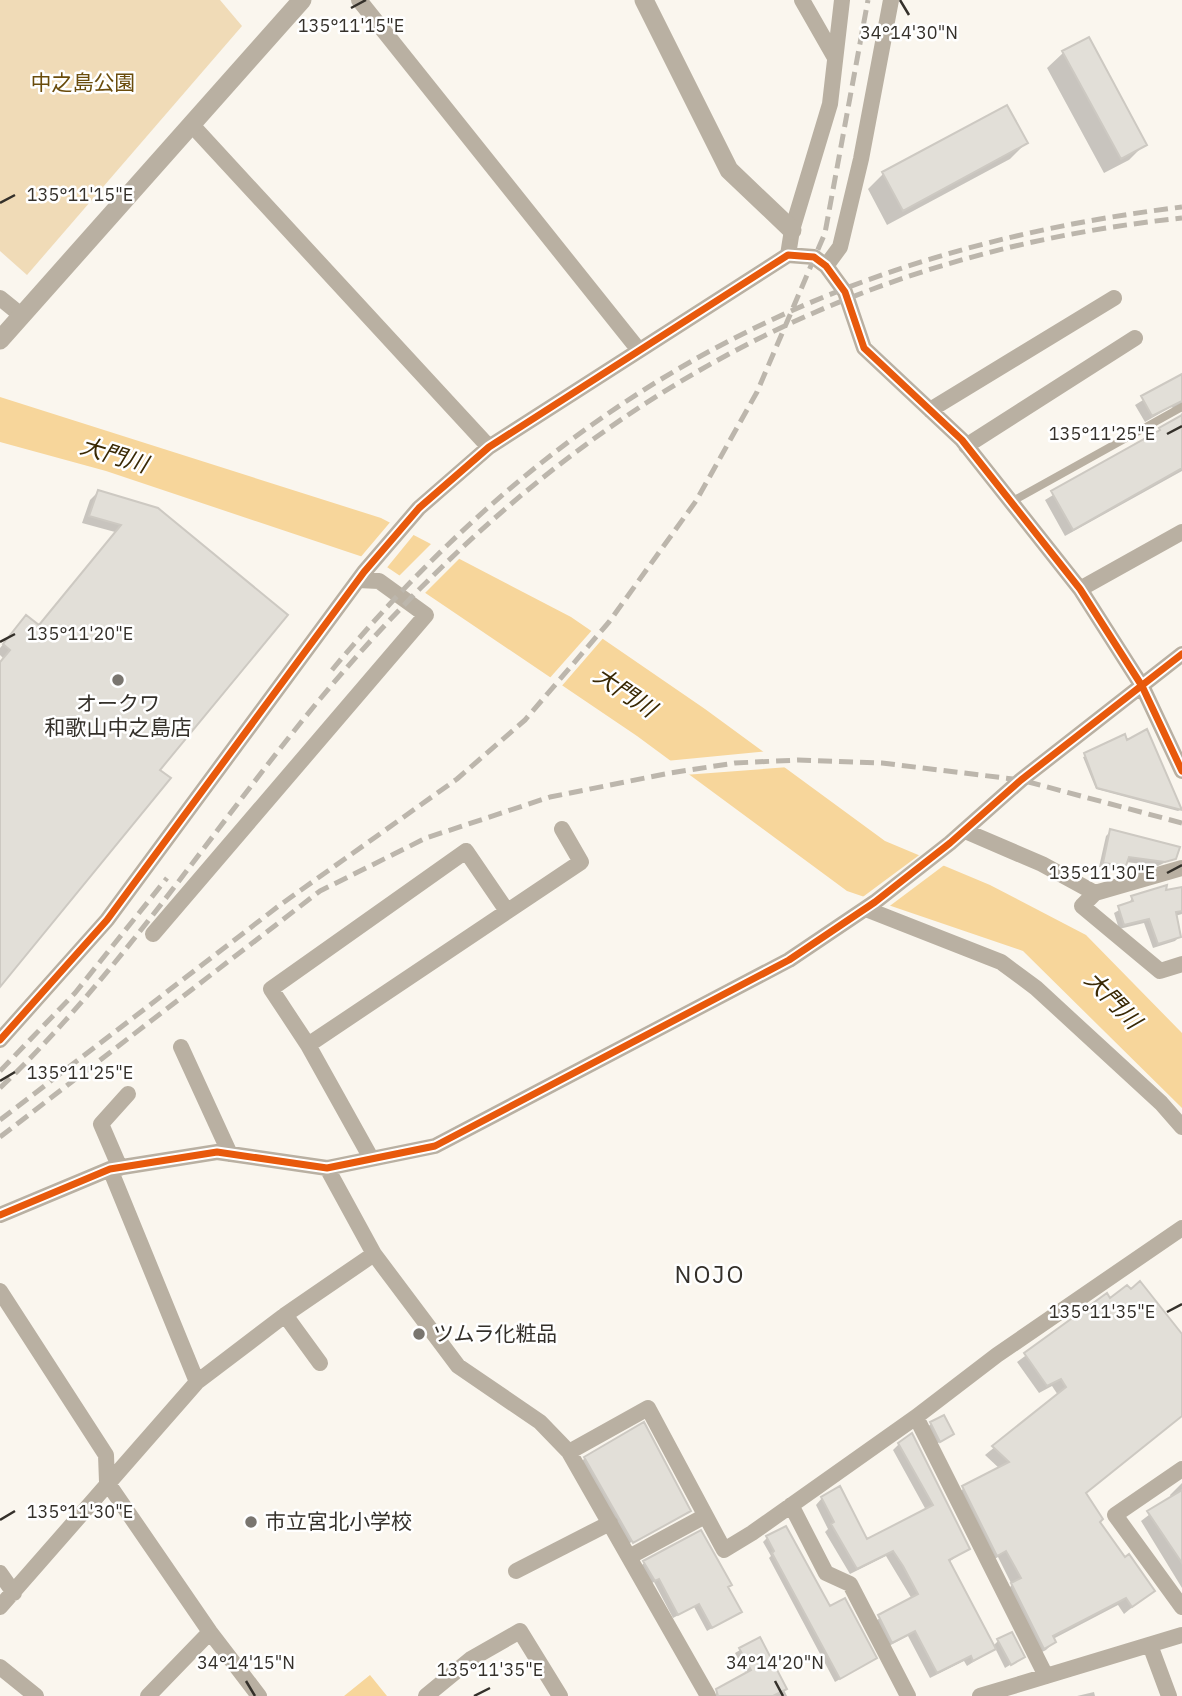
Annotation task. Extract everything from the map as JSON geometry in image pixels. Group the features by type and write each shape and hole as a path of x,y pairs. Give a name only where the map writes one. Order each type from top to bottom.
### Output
{"street":[{"path":"0,340 302,0"},
{"path":"359,0 638,349"},
{"path":"644,0 729,170 792,230"},
{"path":"802,0 834,56"},
{"path":"788,255 792,230 830,104 842,0"},
{"path":"826,265 840,247 891,0"},
{"path":"191,124 488,447"},
{"path":"0,1041 107,920 361,576 419,508 488,447 788,255 814,257 826,265 845,292 864,348 967,446 1080,589 1142,686 1182,771"},
{"path":"0,298 21,315"},
{"path":"930,410 1114,298"},
{"path":"967,446 1135,338"},
{"path":"1080,589 1182,532"},
{"path":"153,934 426,615 379,581 361,576"},
{"path":"0,1215 115,1168 217,1152 327,1168 435,1146 789,960 870,905 950,844 1021,780 1182,654"},
{"path":"308,1045 580,862 562,829"},
{"path":"965,831 1042,864 1095,893"},
{"path":"371,1158 308,1045 271,989 466,851 507,911"},
{"path":"1182,868 1095,893 1082,906 1160,971 1182,964"},
{"path":"870,905 1001,962 1036,988 1182,1127"},
{"path":"187,1050 230,1154"},
{"path":"128,1094 101,1124 115,1168 197,1382"},
{"path":"327,1168 374,1254 458,1366 540,1422 569,1452 708,1696"},
{"path":"569,1452 648,1408 723,1550 792,1506 997,1355 1182,1228"},
{"path":"0,1606 197,1382 285,1315 374,1254"},
{"path":"0,1291 106,1455 107,1482 210,1632 259,1696"},
{"path":"285,1315 320,1363"},
{"path":"916,1417 1046,1676"},
{"path":"1182,1469 1115,1515 1182,1608"},
{"path":"792,1506 826,1573 850,1584 908,1696"},
{"path":"629,1557 705,1516"},
{"path":"516,1571 610,1523"},
{"path":"0,1573 14,1593"},
{"path":"426,1696 471,1659 520,1631 559,1696"},
{"path":"148,1696 210,1632"},
{"path":"979,1696 1182,1635"},
{"path":"1150,1645 1170,1696"},
{"path":"0,1667 36,1696"}],"lane":[{"path":"1011,502 1182,407"}],"green space":[{"name":"中之島公園","path":"0,0 220,0 242,26 27,275 0,251"}],"water":[{"name":"大門川","path":"0,397 381,518 571,617 705,709 885,841 990,885 1086,935 1182,1033 1182,1108 1023,951 847,891 637,736 381,563 106,471 0,442"},
{"path":"370,1675 387,1696 344,1696"}],"pier":[{"path":"392,520 416,532 385,570 359,559"},
{"path":"434,541 462,556 423,595 397,578"},
{"path":"594,628 605,636 560,688 548,680"},
{"path":"768,751 789,767 684,775 666,761"},
{"path":"922,853 947,863 887,908 860,899"}],"building":[{"path":"1089,37 1147,145 1121,159 1062,51"},
{"path":"1007,105 1028,143 903,211 882,172"},
{"path":"1182,374 1182,401 1152,416 1141,396"},
{"path":"1182,415 1182,468 1073,530 1051,491"},
{"path":"98,490 158,508 288,615 160,770 171,778 0,987 0,662 10,650 3,644 26,615 39,625 121,525 89,516"},
{"path":"1147,729 1182,810 1097,788 1084,753 1125,734 1127,740"},
{"path":"1110,829 1180,847 1176,859 1165,862 1129,857 1126,866 1103,863"},
{"path":"1167,885 1166,890 1182,887 1182,911 1176,912 1181,937 1158,944 1149,919 1124,925 1118,906 1133,901 1131,896"},
{"path":"1140,1281 1182,1334 1182,1416 1086,1493 1103,1519 1100,1522 1125,1557 1129,1554 1155,1591 1132,1607 1126,1598 1053,1636 1056,1642 1044,1649 1011,1583 1021,1578 1006,1551 997,1556 962,1486 1009,1462 992,1446 1066,1387 1061,1379 1047,1386 1024,1353 1107,1293 1110,1298 1127,1285 1131,1289"},
{"path":"944,1415 954,1434 940,1442 930,1422"},
{"path":"644,1422 691,1511 633,1543 584,1457"},
{"path":"912,1433 970,1549 949,1560 996,1649 973,1661 971,1656 937,1673 915,1631 892,1643 878,1615 918,1594 903,1566 893,1551 857,1569 831,1524 834,1522 821,1497 840,1486 867,1539 933,1505 898,1443"},
{"path":"1182,1490 1182,1563 1147,1511"},
{"path":"786,1526 830,1606 845,1598 877,1658 840,1679 772,1553 774,1551 766,1536"},
{"path":"701,1530 732,1585 728,1587 742,1612 712,1628 699,1604 678,1615 659,1579 655,1581 643,1561"},
{"path":"1012,1632 1025,1657 1011,1665 997,1639"},
{"path":"760,1637 787,1689 773,1696 718,1696 716,1689 751,1670 739,1648"}],"railway":[{"path":"0,1120 280,905 457,779 525,720 609,622 696,501 757,392 825,233 868,0"},
{"path":"332,670 420,573 512,487 608,414 710,351 817,300 932,259 1053,228 1182,207"},
{"path":"0,1088 44,1043 127,948 320,699 408,601 501,513 598,436 702,369 811,314 927,270 1050,238 1182,218"},
{"path":"0,1137 320,891 426,838 550,797 735,763 798,760 882,763 1021,780 1182,823"},
{"path":"0,1071 75,993 167,878"}],"cycle path":[{"path":"0,1040 107,920 364,572 419,508 489,447 788,255 814,257 826,266 845,292 864,348 962,440 1080,589 1142,686 1182,771"},
{"path":"0,1215 110,1169 217,1152 327,1168 435,1146 789,960 875,902 950,843 1021,780 1182,654"}],"place":[{"name":"オークワ 和歌山中之島店","path":"118,680"},
{"name":"ツムラ化粧品","path":"419,1334"},
{"name":"市立宮北小学校","path":"251,1522"}],"district":[{"name":"NOJO","path":"710,1275"}]}
